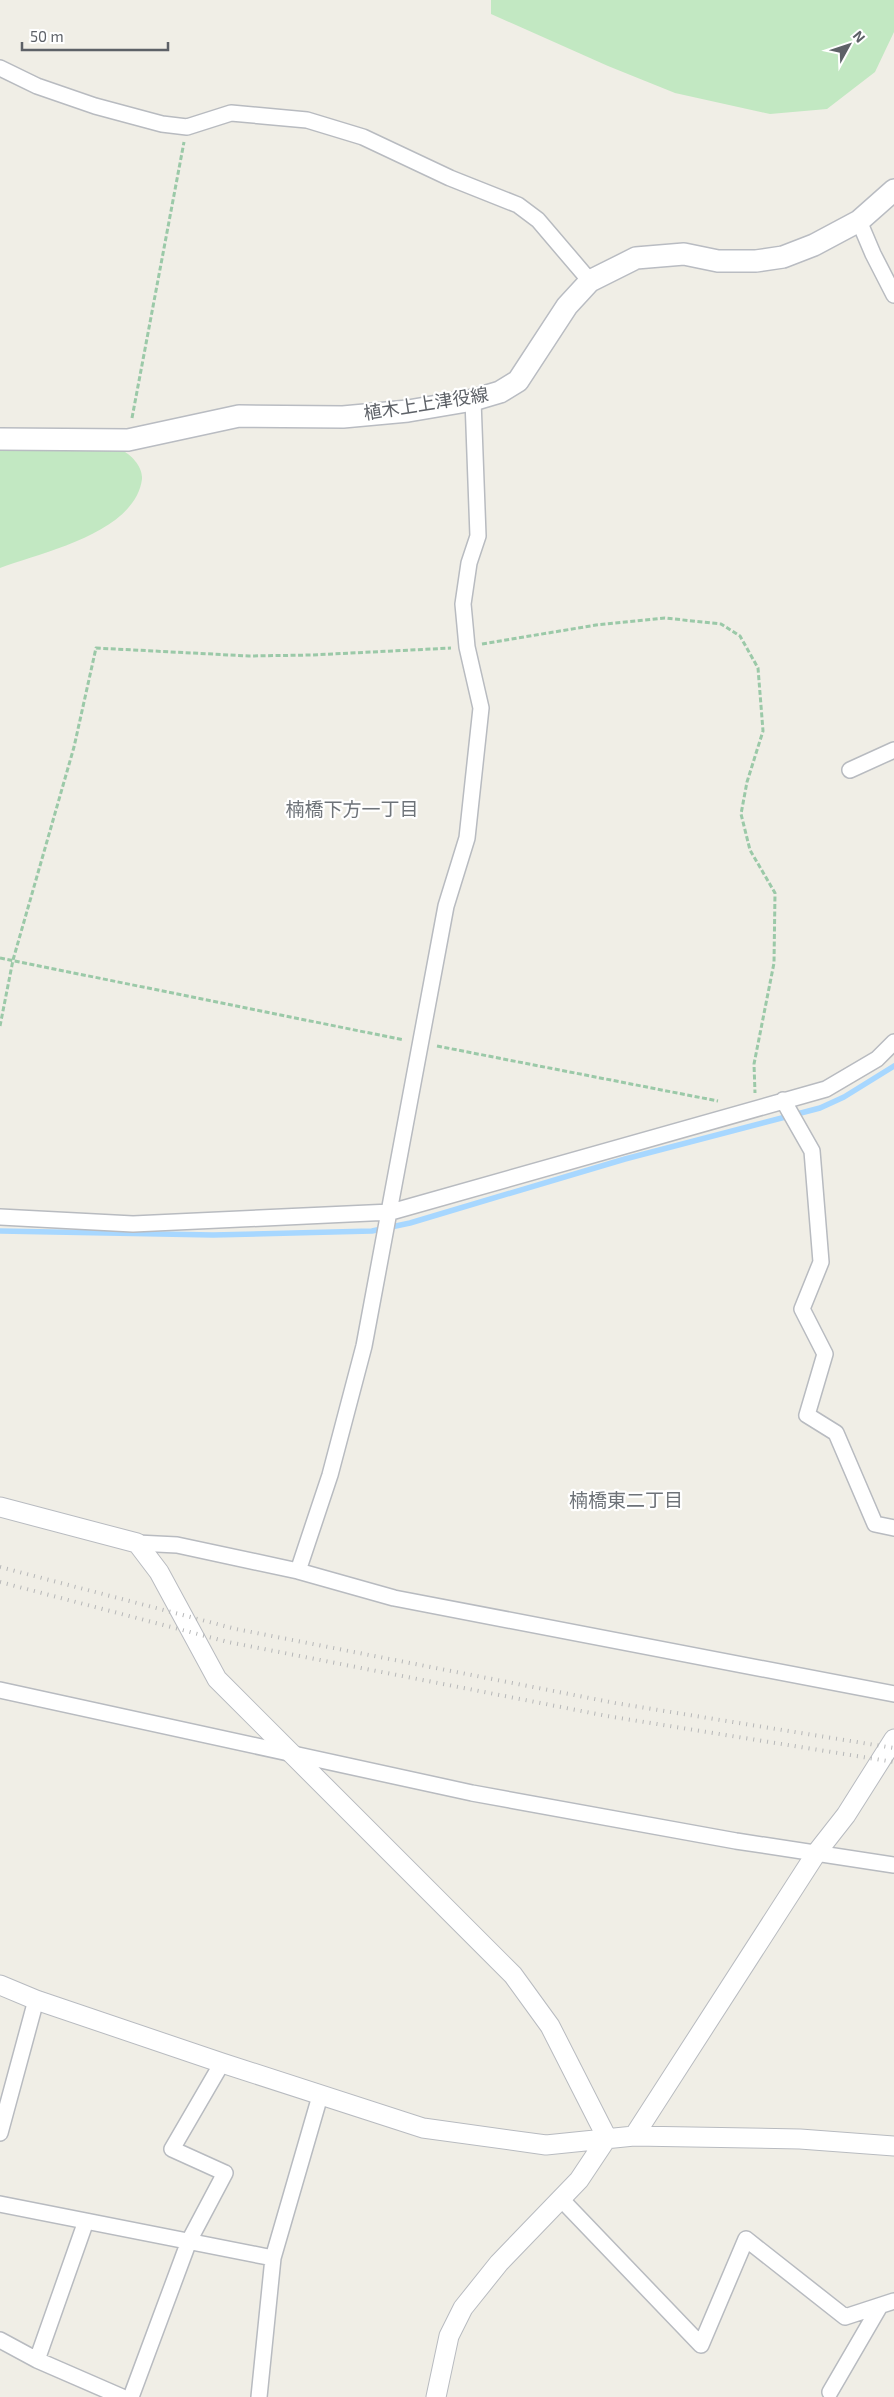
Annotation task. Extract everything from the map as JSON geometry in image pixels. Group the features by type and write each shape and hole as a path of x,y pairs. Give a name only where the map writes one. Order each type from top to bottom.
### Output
{"main road":[{"name":"植木上上津役線","path":"0,439 128,440 239,416 343,417 408,411 473,400 500,392 518,381 567,306 590,281 636,258 684,254 718,261 756,261 783,257 814,245 859,221 894,190"}],"street":[{"path":"0,68 37,86 95,106 162,124 187,127 231,113 307,120 363,137 450,178 518,206 538,220 590,281"},
{"path":"859,221 894,295"},
{"path":"298,1571 330,1475 364,1346 391,1212 446,906 467,838 481,708 467,647 463,604 469,563 478,536 473,400"},
{"path":"850,770 894,750"},
{"path":"0,1218 133,1224 391,1212 826,1089 877,1059 894,1042"},
{"path":"783,1100 812,1151 821,1262 802,1309 825,1354 807,1415 836,1433 875,1524 894,1528"},
{"path":"0,1507 137,1543 177,1545 298,1571 394,1598 894,1694"},
{"path":"137,1543 159,1572 217,1679 513,1975 550,2026 607,2138"},
{"path":"0,1690 472,1793 736,1841 894,1865"},
{"path":"634,2136 817,1852 846,1815 894,1739"},
{"path":"0,1984 36,2000 320,2096 423,2128 546,2145 634,2136 800,2139 894,2146"},
{"path":"0,2133 36,2000"},
{"path":"131,2397 189,2241 225,2173 172,2149 222,2063"},
{"path":"259,2397 273,2258 320,2096"},
{"path":"436,2397 450,2336 463,2308 500,2263 579,2180 607,2138"},
{"path":"561,2199 700,2345 746,2239 845,2317 887,2304"},
{"path":"0,2204 273,2258"},
{"path":"37,2360 86,2221"},
{"path":"830,2392 887,2304"},
{"path":"0,2340 37,2360 122,2397"}],"path":[{"path":"128,440 187,127"},
{"path":"0,1026 13,960 74,747 96,648 249,656 313,655 467,647 596,625 665,618 721,624 740,636 758,668 762,731 747,782 741,814 750,850 775,893 774,963 754,1064 756,1108"},
{"path":"0,958 721,1101"}],"green space":[{"path":"491,0 894,0 894,32 875,72 827,109 770,114 675,93 608,66 491,14"},
{"path":"0,448 121,450 136,462 141,470 142,479 136,498 123,513 105,527 62,547 0,568"}],"waterway":[{"path":"0,1231 213,1235 372,1231 410,1223 625,1159 820,1108 844,1097 894,1066"}],"railway":[{"path":"0,1567 236,1629 615,1703 894,1748"},
{"path":"0,1582 228,1642 607,1716 894,1762"}],"district":[{"name":"楠橋下方一丁目","path":"352,809"},
{"name":"楠橋東二丁目","path":"626,1500"}]}
